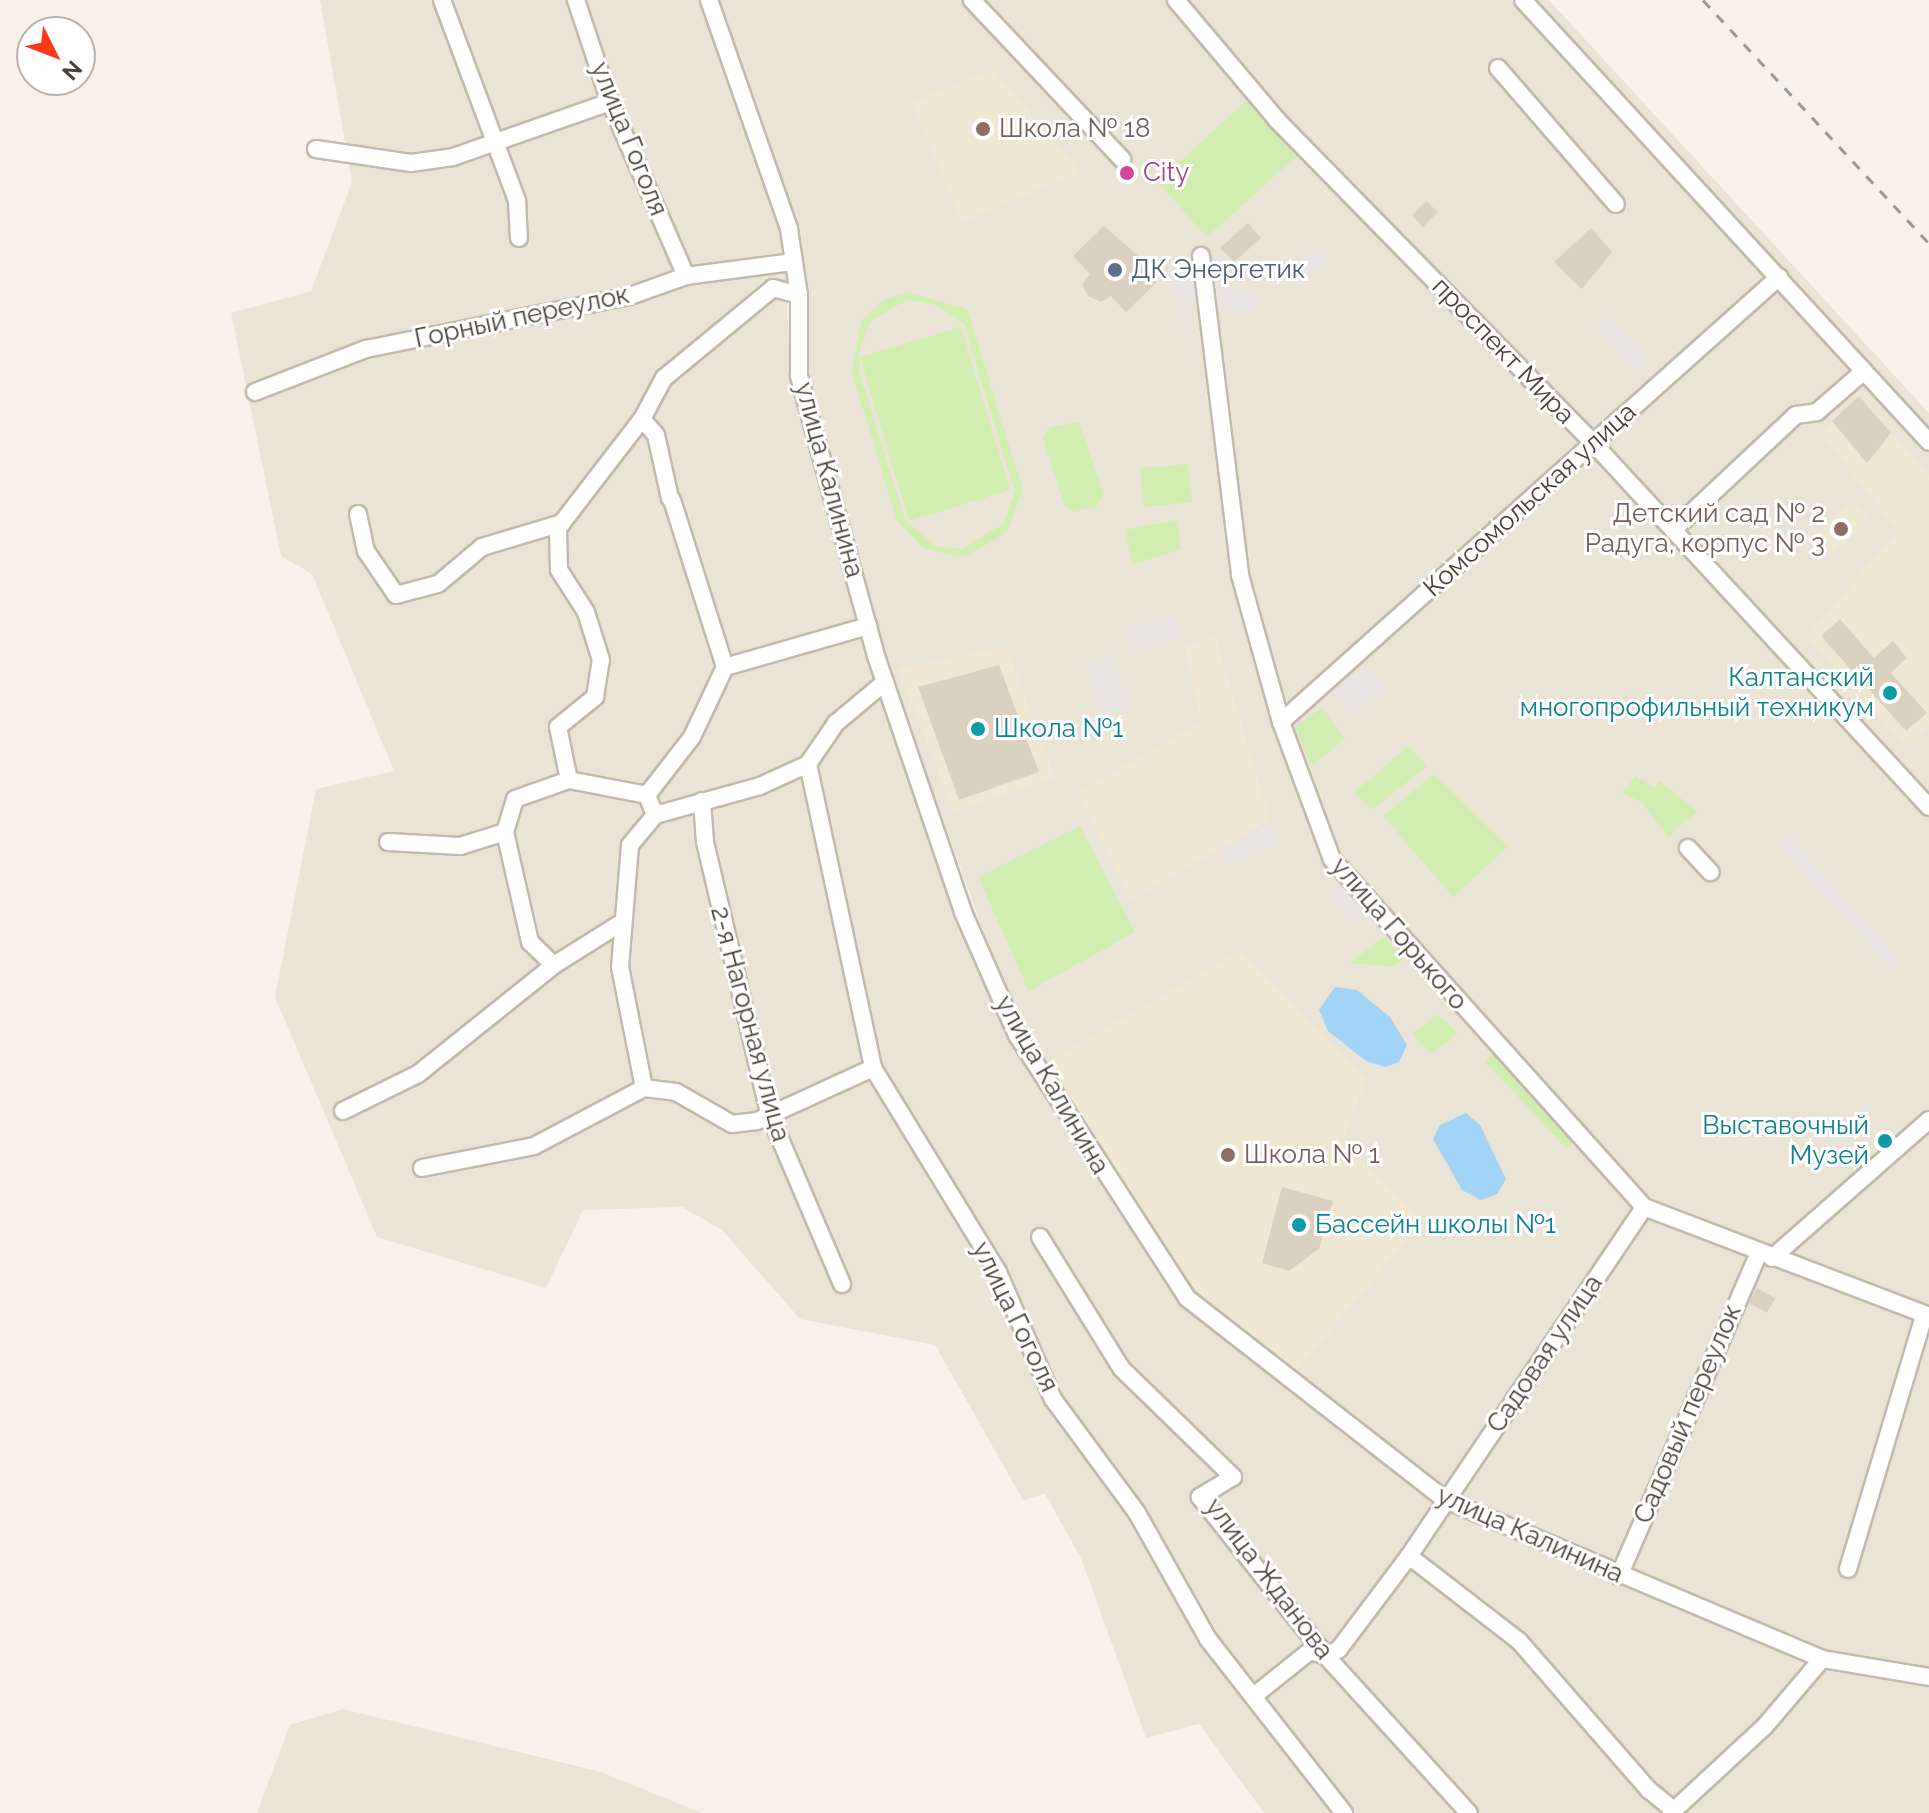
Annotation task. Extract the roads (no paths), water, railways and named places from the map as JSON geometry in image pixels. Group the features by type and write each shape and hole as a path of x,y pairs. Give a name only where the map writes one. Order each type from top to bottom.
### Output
{"street":[{"path":"442,0 517,201 519,238"},
{"name":"улица Гоголя","path":"576,0 610,102 686,276"},
{"name":"улица Калинина","path":"709,0 789,229 799,295 799,376 885,682 963,912 1017,1035 1116,1197 1187,1298 1446,1500 1619,1576 1822,1659 1929,1677"},
{"path":"972,0 1122,159"},
{"name":"проспект Мира","path":"1176,0 1277,120 1593,443 1929,807"},
{"path":"1523,0 1929,442"},
{"path":"1498,68 1616,204"},
{"path":"316,149 411,163 453,157 494,140 610,102"},
{"name":"улица Горького","path":"1201,256 1240,575 1281,722 1332,859 1644,1207 1926,1316"},
{"name":"Горный переулок","path":"255,392 366,349 630,296 686,276 793,262"},
{"name":"Комсомольская улица","path":"1281,722 1779,277"},
{"path":"569,780 558,727 595,697 601,660 586,612 559,570 562,523 642,419 664,378 773,288 799,295"},
{"path":"1673,530 1796,415 1817,412 1864,371"},
{"path":"642,419 656,435 671,499 725,667 692,737 647,795"},
{"path":"358,514 366,551 396,595 438,584 482,547 562,523"},
{"path":"725,667 868,626"},
{"path":"644,1088 620,967 621,923 630,845 655,815 760,786 808,764 836,723 885,682"},
{"name":"улица Гоголя","path":"808,764 873,1068 998,1272 1053,1399 1137,1513 1208,1639 1255,1695 1344,1813"},
{"path":"554,965 530,942 505,832 515,799 569,780 647,795"},
{"path":"647,795 655,815"},
{"name":"2-я Нагорная улица","path":"702,801 708,856 769,1113 842,1284"},
{"path":"388,842 460,846 505,832"},
{"path":"1688,848 1710,872"},
{"path":"343,1111 418,1074 554,965 621,923"},
{"path":"422,1168 534,1146 644,1088 676,1092 732,1124 769,1113 873,1068"},
{"path":"1765,1255 1929,1120"},
{"name":"Садовая улица","path":"1326,1656 1339,1649 1409,1556 1644,1207"},
{"name":"улица Жданова","path":"1040,1237 1122,1369 1233,1477 1200,1497 1326,1656 1469,1813"},
{"name":"Садовый переулок","path":"1619,1576 1765,1255"},
{"path":"1848,1569 1926,1316"},
{"path":"1409,1556 1519,1641 1672,1812 1765,1726 1822,1659"},
{"path":"1255,1695 1310,1651 1326,1656"}],"water":[{"path":"1335,987 1357,990 1390,1017 1407,1045 1399,1062 1385,1067 1366,1061 1328,1031 1319,1010"},
{"path":"1466,1113 1480,1125 1506,1179 1497,1194 1481,1200 1462,1190 1433,1139 1440,1125"}],"railway":[{"path":"1703,0 1929,243"}],"place":[{"name":"Школа № 18","path":"983,129"},
{"name":"City","path":"1127,173"},
{"name":"ДК Энергетик","path":"1115,270"},
{"name":"Детский сад № 2 Радуга, корпус № 3","path":"1841,529"},
{"name":"Калтанский многопрофильный техникум","path":"1890,693"},
{"name":"Школа №1","path":"978,729"},
{"name":"Выставочный Музей","path":"1885,1141"},
{"name":"Школа № 1","path":"1228,1155"},
{"name":"Бассейн школы №1","path":"1299,1225"}]}
